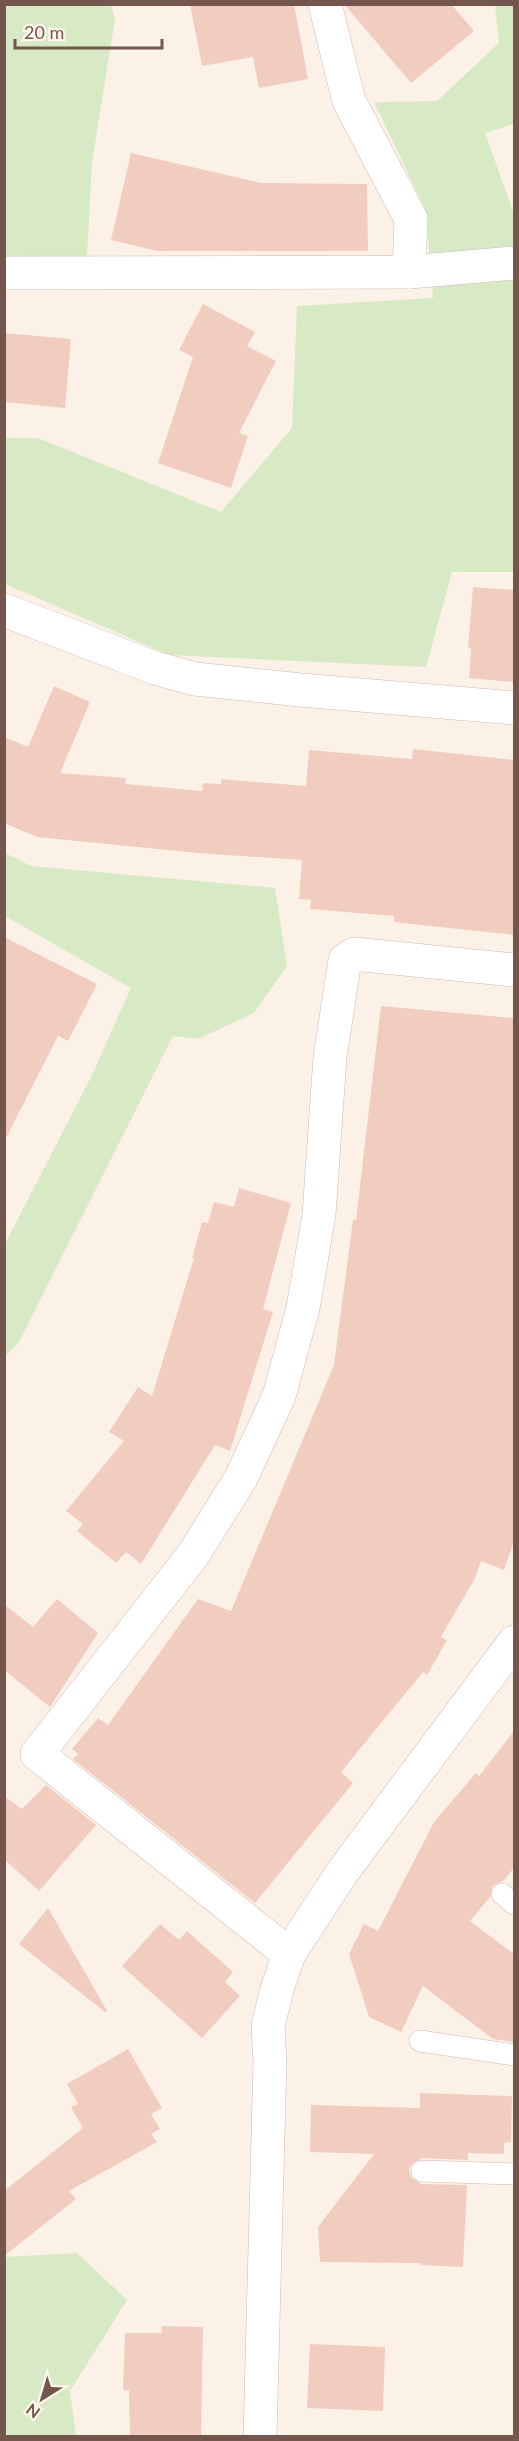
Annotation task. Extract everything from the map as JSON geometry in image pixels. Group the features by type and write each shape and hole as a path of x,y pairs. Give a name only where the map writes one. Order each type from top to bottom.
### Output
{"street":[{"path":"325,4 349,101 411,219 410,272"},
{"path":"4,273 410,272 514,263"},
{"path":"4,610 155,668 195,679 514,708"},
{"path":"289,1954 37,1754 193,1555 241,1478 279,1396 303,1308 319,1215 330,1057 345,960 354,954 514,970"},
{"path":"260,2436 270,2061 268,2026 277,1989 289,1954 341,1874 514,1642"}],"lane":[{"path":"420,2041 514,2055"},
{"path":"422,2171 514,2174"}],"green space":[{"path":"4,5 111,5 115,19 92,162 87,257 5,260"},
{"path":"495,5 514,5 514,124 485,133 514,214 514,572 452,572 426,667 169,655 5,584 4,438 38,438 221,512 292,428 297,306 433,298 426,211 374,102 437,101 499,43"},
{"path":"5,853 31,866 275,888 287,966 254,1013 198,1039 173,1036 19,1342 5,1357 5,1244 92,1075 131,988 5,916"},
{"path":"77,2253 127,2300 70,2391 76,2436 5,2436 5,2257"}],"building":[{"path":"190,4 294,4 308,79 259,88 253,57 202,66"},
{"path":"344,4 451,4 474,31 411,83"},
{"path":"131,153 262,183 367,184 368,251 157,251 111,240"},
{"path":"203,304 255,332 247,346 276,361 239,433 248,436 231,488 158,463 193,357 179,350"},
{"path":"4,333 71,339 65,408 4,402"},
{"path":"473,587 514,590 514,682 469,678 471,649 468,648"},
{"path":"54,686 90,702 60,773 126,778 125,784 202,791 203,783 221,784 221,779 306,786 309,750 412,759 413,749 514,760 514,935 394,922 394,916 310,909 311,900 299,899 302,860 198,853 37,837 4,823 4,737 28,747"},
{"path":"4,937 97,984 68,1041 58,1036 4,1142"},
{"path":"381,1006 514,1018 514,1541 504,1570 481,1561 475,1578 441,1637 447,1640 427,1675 423,1672 341,1772 353,1783 255,1903 73,1759 78,1754 72,1749 98,1718 108,1725 198,1599 231,1611 334,1365 353,1219 356,1220"},
{"path":"239,1188 291,1203 263,1309 273,1312 230,1451 215,1445 141,1564 126,1552 116,1563 77,1531 83,1524 66,1511 124,1441 109,1432 138,1387 152,1396 194,1258 192,1258 202,1222 208,1223 214,1202 234,1207"},
{"path":"57,1599 98,1633 50,1707 4,1670 4,1604 33,1627"},
{"path":"514,1731 514,1868 503,1881 493,1885 490,1897 470,1921 514,1954 514,2042 493,2039 423,1986 401,2032 369,2017 349,1954 364,1924 378,1931 434,1822 476,1773 479,1776"},
{"path":"46,1785 96,1825 39,1891 4,1859 4,1796 22,1809"},
{"path":"48,1908 107,2011 105,2012 19,1944"},
{"path":"160,1924 179,1940 187,1931 233,1972 225,1982 240,1996 202,2038 122,1966"},
{"path":"128,2049 162,2108 151,2114 160,2129 151,2134 157,2142 69,2191 76,2199 4,2256 4,2191 83,2128 71,2107 78,2104 67,2084"},
{"path":"420,2093 512,2096 511,2142 504,2143 504,2154 468,2153 468,2160 422,2158 412,2164 409,2170 411,2177 421,2184 467,2185 463,2267 421,2265 421,2263 320,2262 318,2227 374,2154 310,2152 311,2105 420,2108"},
{"path":"162,2326 203,2327 201,2436 130,2436 129,2390 123,2390 125,2333 162,2333"},
{"path":"310,2344 385,2347 383,2411 307,2408"}]}
